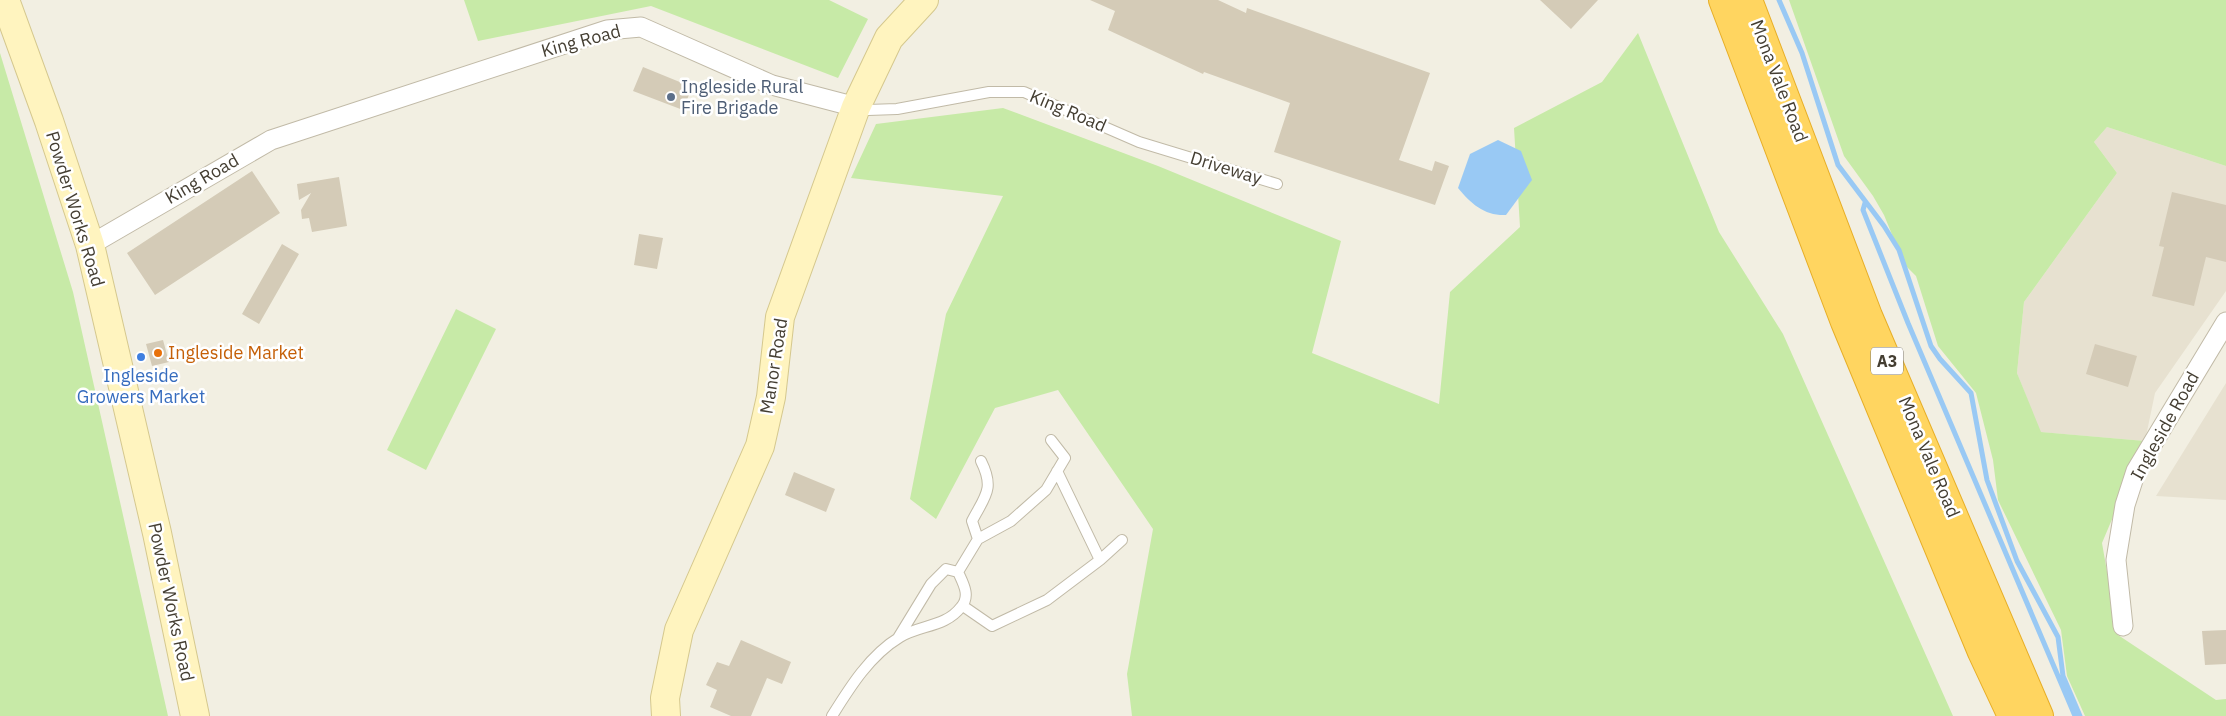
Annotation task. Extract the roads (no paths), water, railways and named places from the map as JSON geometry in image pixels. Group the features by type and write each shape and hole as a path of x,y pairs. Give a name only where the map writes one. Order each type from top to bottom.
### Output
{"highway":[{"name":"Mona Vale Road","path":"1723,0 1845,322 1982,652 2012,716"},
{"name":"Mona Vale Road","path":"1748,0 1868,316 2040,716"}],"street":[{"name":"Powder Works Road","path":"4,0 49,121 90,245 156,533 195,716"},
{"name":"Manor Road","path":"666,716 664,698 679,630 760,446 771,397 780,317 856,107 889,38 924,0"},
{"name":"King Road","path":"90,245 272,140 607,30 641,27 772,84 856,107"},
{"name":"Ingleside Road","path":"2123,626 2116,560 2125,505 2136,471 2226,322"}],"lane":[{"name":"King Road","path":"856,107 868,110 897,109 989,92 1024,92 1139,142 1174,153"},
{"name":"Driveway","path":"1174,153 1277,184"},
{"path":"958,572 978,538 1011,521 1046,490 1065,458 1051,440"},
{"path":"978,538 968,519 989,488 986,472 981,461"},
{"path":"1057,471 1100,560"},
{"path":"963,606 992,626 1047,600 1100,560 1122,540"},
{"path":"832,716 849,689 869,664 898,638 931,584 946,569 958,572"},
{"path":"898,638 947,620 963,606 966,590 958,572"}],"water":[{"path":"1498,140 1521,151 1532,180 1506,215 1498,215 1479,208 1458,188 1470,154"}],"waterway":[{"path":"1779,0 1802,53 1838,165 1884,226 1899,250 1931,346 1940,359 1971,393 1987,480 2017,561 2058,637 2063,676 2080,716"},
{"path":"1865,203 1863,210 1908,323 2075,716"}],"place":[{"name":"Ingleside Rural Fire Brigade","path":"671,97"},
{"name":"Ingleside Market","path":"158,353"},
{"name":"Ingleside Growers Market","path":"141,357"}]}
